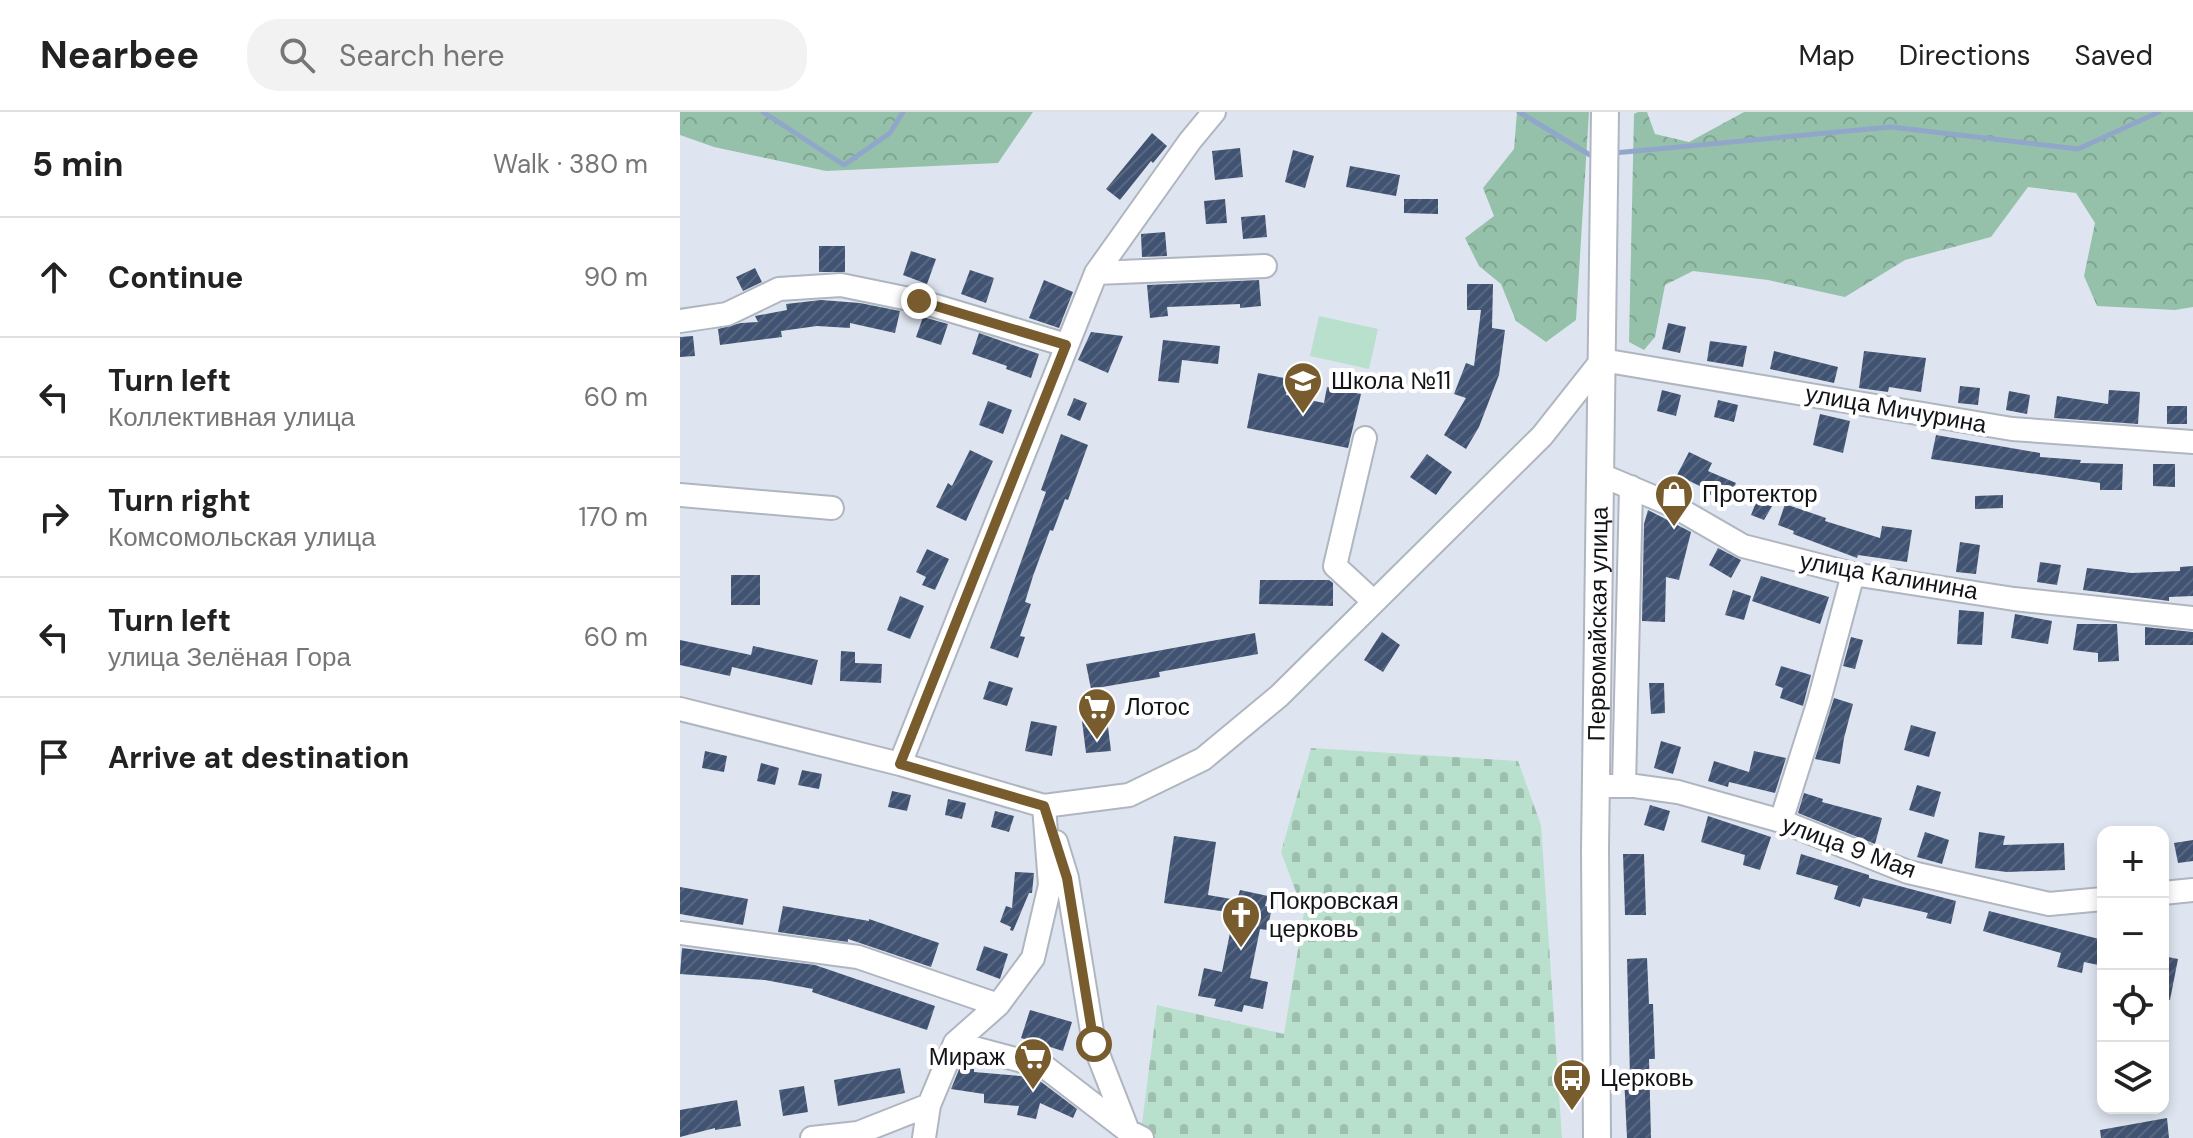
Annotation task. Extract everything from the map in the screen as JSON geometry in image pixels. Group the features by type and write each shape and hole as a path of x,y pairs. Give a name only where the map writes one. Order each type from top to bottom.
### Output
{"main road":[{"name":"Первомайская улица","path":"1597,1138 1596,786 1605,112"}],"street":[{"path":"900,764 1096,273 1214,112"},
{"path":"1096,273 1265,266"},
{"path":"680,321 727,314 779,289 841,285 919,301 1066,345"},
{"path":"680,709 900,764 1044,806 1129,795 1203,759 1279,696 1542,436 1602,360"},
{"name":"улица Мичурина","path":"1602,360 2012,429 2193,442"},
{"path":"1365,438 1335,566 1373,601"},
{"name":"улица Калинина","path":"1601,475 1672,505 1743,546 1853,574 2014,599 2193,618"},
{"path":"1624,786 1631,487"},
{"path":"680,495 832,508"},
{"path":"1781,821 1819,701 1853,574"},
{"name":"улица 9 Мая","path":"1596,786 1678,792 1781,821 1908,872 2049,904 2097,900"},
{"path":"924,1138 929,1105 955,1043 998,1005 1033,958 1050,885 1044,806"},
{"path":"1044,806 1067,878 1094,1044 1135,1134"},
{"path":"2169,892 2193,890"},
{"path":"680,933 858,957 998,1005"},
{"path":"955,1043 1045,1067 1135,1134"},
{"path":"812,1138 858,1133 929,1105"}],"green space":[{"path":"680,112 1033,112 998,163 826,171 714,147 680,135"},
{"path":"1517,112 1589,112 1576,320 1546,342 1516,321 1501,284 1479,266 1465,238 1494,216 1483,188 1514,149"},
{"path":"1647,112 1655,134 1689,142 1744,112 2193,112 2193,307 2175,310 2097,306 2084,276 2095,223 2076,193 2028,187 1991,237 1905,260 1845,297 1768,280 1693,271 1665,285 1655,337 1644,350 1629,342 1634,114"},
{"path":"1319,316 1378,329 1369,369 1310,356"},
{"path":"1311,748 1518,761 1541,825 1562,1138 1153,1138 1141,1132 1157,1005 1284,1034 1304,913 1281,852"}],"building":[{"path":"1152,133 1167,146 1120,200 1106,189"},
{"path":"1240,148 1243,177 1215,180 1212,151"},
{"path":"1293,150 1314,156 1305,188 1285,182"},
{"path":"1350,166 1400,175 1396,196 1346,187"},
{"path":"1225,199 1227,223 1206,224 1204,201"},
{"path":"1404,199 1438,199 1438,214 1404,213"},
{"path":"1265,215 1267,237 1243,239 1241,217"},
{"path":"1165,232 1167,256 1142,257 1141,234"},
{"path":"819,246 845,246 845,272 819,272"},
{"path":"911,251 936,259 927,284 903,275"},
{"path":"755,268 762,282 743,291 736,277"},
{"path":"970,270 994,278 986,303 961,294"},
{"path":"1044,280 1073,292 1059,328 1029,318"},
{"path":"1259,280 1261,306 1167,307 1168,316 1150,318 1147,285"},
{"path":"1467,284 1493,284 1492,328 1505,330 1499,375 1479,427 1466,449 1444,435 1466,398 1454,394 1466,363 1474,366 1481,310 1467,310"},
{"path":"821,300 860,303 900,311 895,333 850,323 850,328 817,326 781,331 782,337 720,345 718,329 758,322 755,316 787,310 786,304"},
{"path":"923,317 948,324 941,345 916,337"},
{"path":"1668,323 1686,327 1680,353 1662,349"},
{"path":"1091,332 1123,336 1108,373 1078,360"},
{"path":"979,333 1039,354 1031,378 972,354"},
{"path":"693,336 695,356 680,357 680,337"},
{"path":"1163,340 1220,346 1218,364 1182,360 1179,383 1158,381"},
{"path":"1710,341 1747,346 1743,367 1707,361"},
{"path":"1774,351 1838,367 1834,383 1770,369"},
{"path":"1864,351 1926,358 1921,392 1889,387 1888,392 1859,388"},
{"name":"Школа №11","path":"1258,373 1289,379 1286,395 1324,403 1327,387 1361,394 1348,448 1247,428"},
{"path":"1960,386 1980,388 1978,405 1958,403"},
{"path":"1662,390 1681,395 1676,416 1657,411"},
{"path":"2109,390 2140,392 2138,424 2054,418 2057,396 2108,404"},
{"path":"2009,391 2030,395 2027,414 2006,410"},
{"path":"1074,398 1087,403 1080,421 1067,415"},
{"path":"1718,400 1738,405 1734,422 1714,417"},
{"path":"988,401 1012,410 1003,434 979,425"},
{"path":"2167,406 2187,406 2187,424 2167,424"},
{"path":"1820,414 1850,421 1843,453 1813,445"},
{"path":"1061,434 1088,445 1068,500 1065,499 1053,531 1050,530 1033,576 1025,602 1031,604 1020,636 1025,637 1018,658 990,648 1046,492 1041,490"},
{"path":"1936,435 2040,453 2040,457 2081,460 2080,463 2123,464 2122,490 2100,490 2100,483 1931,459"},
{"path":"970,450 993,461 966,521 936,507 948,483 952,486"},
{"path":"1689,452 1712,463 1708,471 1736,483 1727,504 1709,494 1710,491 1677,475"},
{"path":"1427,454 1452,472 1436,495 1410,477"},
{"path":"2153,464 2175,464 2175,487 2153,486"},
{"path":"1761,490 1778,496 1764,520 1751,515"},
{"path":"2003,495 2003,508 1975,509 1975,496"},
{"path":"1785,504 1826,518 1825,521 1880,538 1882,526 1912,530 1907,562 1858,555 1857,558 1793,534 1794,531 1778,525"},
{"path":"1648,510 1691,532 1679,580 1666,577 1665,622 1642,621 1644,524"},
{"path":"1960,542 1980,545 1976,574 1956,572"},
{"path":"1718,548 1741,560 1731,578 1709,565"},
{"path":"927,549 949,559 935,590 922,585 926,577 916,572"},
{"path":"2040,562 2061,565 2057,585 2037,582"},
{"path":"2193,566 2193,596 2169,597 2169,601 2083,590 2087,568 2132,573 2180,571 2180,567"},
{"path":"731,575 760,575 760,605 731,605"},
{"path":"1761,576 1829,597 1820,624 1752,601"},
{"path":"1260,580 1329,580 1333,583 1333,606 1259,604"},
{"path":"1733,590 1751,596 1744,620 1725,615"},
{"path":"900,596 924,606 910,639 887,630"},
{"path":"1959,610 1984,612 1982,645 1957,644"},
{"path":"2015,614 2052,621 2048,644 2011,638"},
{"path":"2077,624 2117,624 2119,661 2098,662 2098,653 2073,650"},
{"path":"2145,627 2193,632 2193,645 2145,645"},
{"path":"1382,632 1400,645 1383,672 1364,660"},
{"path":"1255,633 1258,654 1159,672 1160,677 1091,689 1086,664"},
{"path":"1851,637 1863,640 1855,669 1843,666"},
{"path":"680,640 751,655 753,646 818,660 812,685 732,667 730,676 680,665"},
{"path":"841,651 855,652 855,663 882,664 881,683 840,681"},
{"path":"1781,666 1811,675 1803,706 1780,698 1783,688 1775,685"},
{"path":"989,681 1013,688 1007,706 983,699"},
{"path":"1649,683 1664,683 1665,713 1651,714"},
{"path":"1834,698 1853,704 1840,764 1815,759"},
{"path":"1107,719 1111,751 1086,753 1082,721"},
{"path":"1031,721 1057,726 1052,756 1025,751"},
{"path":"1911,725 1936,732 1929,757 1904,750"},
{"path":"1661,741 1681,747 1673,774 1654,768"},
{"path":"705,751 727,756 724,772 702,768"},
{"path":"1754,751 1786,758 1775,793 1729,782 1728,787 1708,781 1714,761 1749,772"},
{"path":"761,763 779,768 775,785 757,781"},
{"path":"802,770 822,774 819,789 798,785"},
{"path":"1917,785 1941,792 1934,817 1909,810"},
{"path":"892,791 911,795 907,811 888,807"},
{"path":"1804,793 1823,799 1822,802 1882,818 1875,844 1798,813"},
{"path":"948,799 966,803 962,819 945,815"},
{"path":"1650,805 1670,811 1664,831 1644,825"},
{"path":"995,811 1014,816 1009,832 991,827"},
{"path":"1708,816 1771,837 1760,870 1743,865 1745,855 1701,842"},
{"path":"1925,832 1949,840 1942,864 1917,857"},
{"path":"1979,832 2005,836 2003,845 2064,843 2065,870 2007,872 1975,868"},
{"path":"1174,836 1216,842 1208,895 1237,900 1240,890 1268,896 1265,906 1272,908 1267,930 1260,929 1250,978 1268,982 1263,1009 1244,1005 1242,1012 1214,1006 1216,999 1198,996 1204,968 1222,972 1232,923 1226,922 1228,912 1164,903"},
{"path":"2193,840 2193,861 2178,863 2174,843"},
{"path":"1623,854 1644,854 1646,915 1625,915"},
{"path":"1801,854 1869,875 1869,878 1956,901 1951,924 1926,918 1928,913 1863,898 1860,907 1834,899 1838,886 1796,874"},
{"path":"1015,872 1034,873 1032,893 1029,893 1013,931 1000,922 1006,906 1012,908"},
{"path":"680,887 748,899 743,925 680,914"},
{"path":"783,906 869,919 939,943 931,967 848,939 848,942 778,932"},
{"path":"1989,911 2097,938 2097,965 2084,962 2082,973 2057,967 2061,953 1983,931"},
{"path":"984,946 1008,954 1000,979 976,970"},
{"path":"682,948 815,965 935,1006 927,1030 812,992 813,989 765,980 680,974"},
{"path":"2169,957 2178,959 2169,1000"},
{"path":"1647,958 1655,1059 1649,1059 1651,1138 1627,1138 1624,1076 1630,1076 1627,959"},
{"path":"1030,1010 1072,1022 1063,1051 1021,1038"},
{"path":"960,1067 974,1069 974,1072 1040,1081 1077,1109 1073,1118 1040,1103 1036,1119 1017,1115 1019,1106 984,1103 984,1094 951,1089"},
{"path":"900,1068 905,1093 838,1106 834,1080"},
{"path":"804,1086 808,1112 783,1116 779,1090"},
{"path":"737,1100 741,1126 715,1128 680,1137 680,1110"},
{"path":"2167,1118 2169,1138 2101,1138 2100,1130"}],"waterway":[{"path":"763,112 844,165 890,133 903,112"},
{"path":"1519,112 1590,155 1596,155"},
{"path":"1614,153 1891,127 2078,149 2159,112"}],"place":[{"name":"Школа №11","path":"1303,415"},
{"name":"Протектор","path":"1674,528"},
{"name":"Лотос","path":"1097,741"},
{"name":"Покровская церковь","path":"1241,949"},
{"name":"Мираж","path":"1033,1091"},
{"name":"Церковь","path":"1572,1112"}],"route":[{"path":"919,301 1066,345 900,764 1044,806 1067,878 1094,1044"}]}
